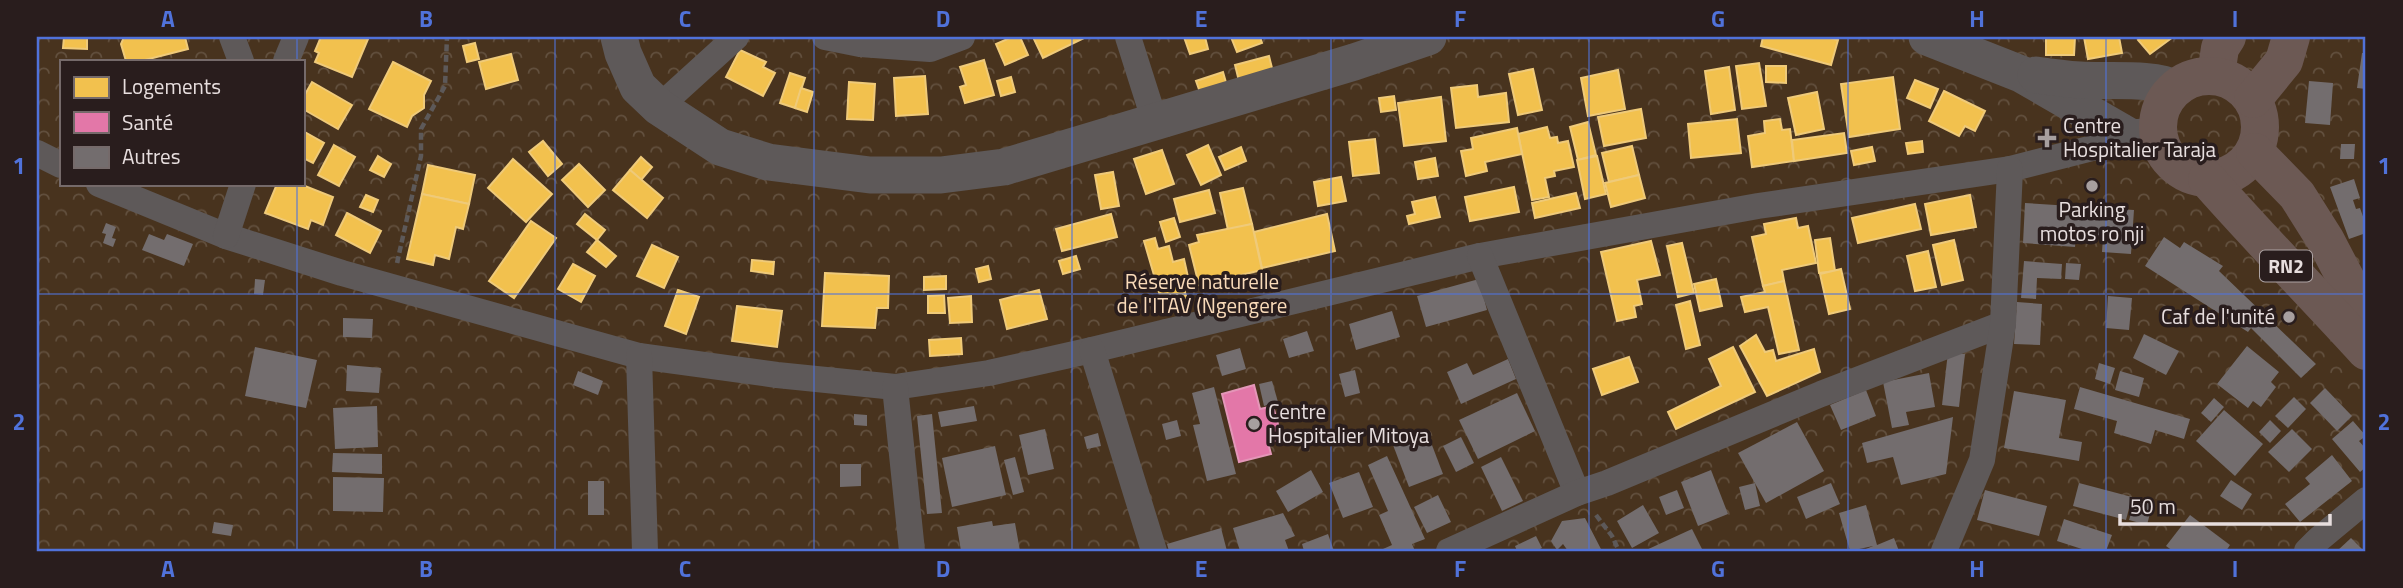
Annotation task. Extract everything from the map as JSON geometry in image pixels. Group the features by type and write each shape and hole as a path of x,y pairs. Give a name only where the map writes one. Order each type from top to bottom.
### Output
{"highway":[{"path":"2216,75 2220,48 2227,37"},
{"path":"2253,99 2284,61 2291,37"},
{"path":"2145,137 2158,118 2163,102 2174,88 2189,79 2216,75 2240,84 2258,109 2259,142 2255,152 2239,169 2224,176 2207,179"},
{"name":"RN2","path":"2145,137 2175,166 2190,175 2207,179 2271,252 2298,277 2366,351"},
{"name":"RN2","path":"2255,152 2297,195 2326,241 2350,286 2366,331"}],"main road":[{"path":"619,37 638,87 659,107 720,147 768,162 870,176 941,175 1004,167 1354,62 1428,37"},
{"path":"1927,37 2021,74 2145,137"},
{"path":"2021,74 2078,80 2149,81 2166,83 2174,88"}],"street":[{"path":"232,37 241,60"},
{"path":"286,60 296,37"},
{"path":"659,107 736,37"},
{"path":"825,37 860,44 930,49 962,37"},
{"path":"1128,37 1155,122"},
{"path":"104,186 226,236 392,288 639,356 895,387 989,373 1092,350 1480,256 1758,206 2010,169 2145,137"},
{"path":"37,153 60,164"},
{"path":"1944,551 1982,460 2003,324 2010,169"},
{"path":"226,236 242,186"},
{"path":"1480,256 1577,493"},
{"path":"1449,551 1577,493 2003,324"},
{"path":"1092,350 1154,551"},
{"path":"639,356 645,551"},
{"path":"895,387 912,551"},
{"path":"2307,551 2366,500"}],"path":[{"path":"392,288 421,156 421,129 445,86 447,37"},
{"path":"1577,493 1612,536 1619,551"}],"green space":[{"name":"Réserve naturelle de l'ITAV (Ngengere","path":"37,37 2366,37 2366,551 37,551"}],"building: Logements":[{"path":"64,37 87,37 87,49 63,48"},
{"path":"124,37 185,37 188,49 145,60 126,60 121,44"},
{"path":"321,37 368,39 352,77 315,62 319,53 315,51"},
{"path":"1012,37 1020,37 1028,55 1005,65 996,44"},
{"path":"1033,37 1086,37 1043,58"},
{"path":"1184,37 1205,37 1208,49 1190,54"},
{"path":"1231,37 1260,37 1262,43 1237,52"},
{"path":"1763,37 1826,37 1838,40 1831,65 1761,46"},
{"path":"2046,37 2075,37 2074,55 2046,55"},
{"path":"2084,37 2119,37 2122,53 2088,59"},
{"path":"2142,37 2173,37 2150,54 2138,40"},
{"path":"475,43 479,59 467,62 463,46"},
{"path":"740,50 766,62 763,67 775,73 763,96 726,77"},
{"path":"511,54 518,80 486,89 479,62"},
{"path":"1269,56 1273,72 1239,81 1235,65"},
{"path":"984,60 994,95 965,103 960,87 966,85 960,67"},
{"path":"393,62 431,81 424,95 424,108 412,116 407,127 369,109"},
{"path":"1759,63 1766,106 1742,109 1736,66"},
{"path":"1766,66 1786,66 1786,83 1766,82"},
{"path":"1729,67 1735,110 1711,114 1705,71"},
{"path":"1533,69 1542,110 1518,115 1509,74"},
{"path":"1618,70 1625,109 1588,116 1581,78"},
{"path":"1223,72 1227,86 1201,95 1196,81"},
{"path":"790,73 805,78 795,108 780,103"},
{"path":"925,76 928,114 896,116 894,78"},
{"path":"1011,77 1015,92 1001,96 997,81"},
{"path":"1893,77 1900,129 1849,137 1841,84"},
{"path":"1915,80 1938,89 1930,108 1907,98"},
{"path":"312,82 352,105 338,129 304,110 304,96"},
{"path":"849,82 875,84 873,120 847,119"},
{"path":"1477,85 1478,97 1506,93 1509,122 1456,128 1451,88"},
{"path":"801,88 813,92 807,112 795,108"},
{"path":"1944,91 1985,111 1975,131 1965,126 1959,136 1929,121"},
{"path":"1817,92 1824,129 1796,135 1788,98"},
{"path":"1394,96 1396,110 1381,112 1379,98"},
{"path":"1441,97 1446,141 1404,146 1398,103"},
{"path":"1641,109 1646,138 1604,146 1598,117"},
{"path":"1737,119 1741,153 1691,158 1688,124"},
{"path":"1780,119 1782,130 1790,129 1794,161 1752,167 1748,136 1765,133 1764,121"},
{"path":"1588,122 1596,155 1578,160 1570,127"},
{"path":"1547,127 1550,138 1557,137 1558,143 1568,141 1574,167 1554,171 1555,176 1545,178 1549,197 1532,200 1518,134"},
{"path":"1517,128 1522,154 1485,162 1487,171 1466,176 1461,151 1473,149 1471,138"},
{"path":"304,132 324,143 313,163 304,158"},
{"path":"1844,133 1847,153 1794,161 1792,140"},
{"path":"1375,139 1379,173 1353,176 1349,142"},
{"path":"543,141 562,164 548,176 529,152"},
{"path":"1922,141 1923,152 1908,154 1906,143"},
{"path":"334,145 355,157 339,186 318,175"},
{"path":"1208,145 1221,175 1201,185 1187,155"},
{"path":"1632,146 1639,175 1609,182 1602,153"},
{"path":"1241,147 1246,161 1225,170 1219,157"},
{"path":"1872,147 1875,161 1854,165 1851,151"},
{"path":"1162,150 1174,184 1146,194 1134,159"},
{"path":"378,156 391,164 384,177 370,170"},
{"path":"1597,156 1606,194 1585,199 1577,160"},
{"path":"641,157 652,167 641,180 630,170"},
{"path":"1435,158 1438,176 1418,179 1415,162"},
{"path":"513,159 552,194 526,222 488,188"},
{"path":"579,164 605,190 588,207 562,180"},
{"path":"428,165 475,175 469,204 422,194"},
{"path":"630,170 663,198 647,218 613,190"},
{"path":"1113,172 1119,206 1101,209 1095,175"},
{"path":"1639,175 1645,198 1611,207 1605,183"},
{"path":"1341,177 1346,201 1318,206 1314,182"},
{"path":"276,186 304,186 333,197 323,225 311,220 308,229 265,213"},
{"path":"1514,187 1519,212 1470,221 1465,197"},
{"path":"1243,188 1252,224 1228,230 1220,193"},
{"path":"1209,190 1215,213 1180,222 1174,199"},
{"path":"1576,193 1580,208 1535,218 1532,203"},
{"path":"422,194 469,204 463,229 456,227 449,259 435,255 433,265 407,259"},
{"path":"366,195 378,200 373,212 360,207"},
{"path":"1970,195 1976,227 1931,235 1925,204"},
{"path":"1435,197 1440,217 1409,224 1407,216 1415,214 1412,202"},
{"path":"1915,204 1921,229 1858,243 1852,218"},
{"path":"347,213 381,231 370,253 336,235"},
{"path":"585,214 605,230 597,240 577,224"},
{"path":"1111,214 1117,237 1062,251 1056,229"},
{"path":"1327,214 1335,251 1262,268 1254,232"},
{"path":"1174,218 1180,237 1166,242 1160,222"},
{"path":"1796,218 1798,228 1808,226 1816,263 1782,270 1784,281 1763,286 1752,237 1766,234 1764,224"},
{"path":"531,221 556,238 514,298 489,281"},
{"path":"1252,224 1262,270 1199,285 1189,245 1199,242 1197,235"},
{"path":"1155,238 1158,249 1169,246 1173,262 1184,259 1188,277 1181,279 1187,299 1163,306 1144,241"},
{"path":"1830,238 1835,271 1819,273 1815,240"},
{"path":"597,240 616,256 606,267 587,252"},
{"path":"1954,240 1963,280 1942,285 1933,245"},
{"path":"1651,241 1660,275 1637,280 1642,304 1634,306 1636,317 1617,321 1601,252"},
{"path":"1682,243 1694,293 1678,297 1667,246"},
{"path":"652,245 678,257 664,288 637,276"},
{"path":"1928,251 1936,287 1915,291 1907,256"},
{"path":"1076,256 1080,269 1063,274 1059,261"},
{"path":"752,260 774,262 773,274 751,271"},
{"path":"573,264 595,276 581,302 558,289"},
{"path":"988,266 991,279 979,282 976,269"},
{"path":"1841,269 1850,309 1829,314 1820,274"},
{"path":"825,273 889,276 888,308 877,308 875,328 822,326"},
{"path":"946,276 946,289 924,290 924,277"},
{"path":"1716,279 1722,306 1700,311 1694,284"},
{"path":"1784,281 1799,350 1779,354 1768,307 1745,312 1741,297 1765,292 1763,286"},
{"path":"678,290 699,297 686,334 665,326"},
{"path":"1039,290 1047,319 1007,329 1000,300"},
{"path":"944,295 945,313 928,313 928,296"},
{"path":"971,296 972,322 950,323 948,298"},
{"path":"1690,301 1700,345 1686,349 1676,305"},
{"path":"737,306 782,311 777,347 732,341"},
{"path":"1756,335 1765,352 1773,350 1776,361 1814,349 1820,372 1767,396 1740,346"},
{"path":"961,338 962,354 930,356 929,340"},
{"path":"1733,347 1755,392 1676,429 1668,412 1721,386 1709,359"},
{"path":"1629,357 1638,382 1602,395 1593,369"}],"building: Santé":[{"name":"Centre Hospitalier Mitoya","path":"1254,385 1260,409 1273,406 1282,439 1268,443 1271,454 1239,462 1222,394"}],"building: Autres":[{"path":"2362,53 2366,53 2366,89 2357,88"},
{"path":"2309,81 2333,83 2330,125 2305,123"},
{"path":"2341,144 2355,144 2354,159 2340,159"},
{"path":"2354,179 2360,198 2353,200 2356,209 2360,208 2366,233 2349,239 2330,187"},
{"path":"2025,203 2134,210 2131,254 2102,252 2103,237 2076,235 2075,247 2023,243"},
{"path":"106,223 116,227 112,238 116,239 113,247 103,243 106,234 102,233"},
{"path":"149,234 164,240 167,234 193,244 184,266 142,250"},
{"path":"2164,237 2180,248 2184,242 2223,266 2219,271 2316,364 2301,378 2251,328 2248,332 2145,266"},
{"path":"2024,261 2062,264 2061,279 2037,278 2036,299 2021,298"},
{"path":"2066,263 2081,264 2079,280 2065,279"},
{"path":"255,279 265,280 263,295 254,294"},
{"path":"1479,279 1487,310 1426,327 1417,296"},
{"path":"2108,296 2132,298 2129,330 2106,328"},
{"path":"2017,302 2042,304 2040,345 2014,344"},
{"path":"1392,311 1400,337 1356,350 1349,324"},
{"path":"343,318 373,319 372,338 343,337"},
{"path":"1307,331 1314,351 1289,358 1283,339"},
{"path":"2144,334 2179,351 2166,375 2133,358"},
{"path":"2247,346 2279,372 2271,382 2276,387 2261,407 2253,401 2248,408 2217,384"},
{"path":"255,347 317,360 306,408 245,396"},
{"path":"1240,348 1246,369 1222,376 1216,355"},
{"path":"1948,352 1965,354 1959,407 1942,405"},
{"path":"1508,359 1516,379 1461,404 1447,372 1467,363 1473,375"},
{"path":"2099,363 2115,368 2110,384 2095,379"},
{"path":"347,365 381,368 379,393 346,391"},
{"path":"1355,370 1360,393 1345,397 1339,374"},
{"path":"578,371 603,381 598,395 573,385"},
{"path":"2120,371 2144,378 2139,397 2115,390"},
{"path":"1929,373 1935,407 1906,412 1909,425 1892,428 1883,382"},
{"path":"1272,381 1278,402 1264,406 1259,384"},
{"path":"1214,387 1236,474 1207,481 1193,425 1200,424 1192,393"},
{"path":"2080,387 2190,419 2184,439 2155,430 2151,444 2114,433 2117,421 2074,409"},
{"path":"2325,388 2352,416 2337,431 2310,403"},
{"path":"1866,390 1876,416 1841,430 1830,405"},
{"path":"2014,391 2066,400 2059,438 2082,442 2079,461 2004,448"},
{"path":"1517,393 1535,431 1478,459 1459,420"},
{"path":"2294,397 2306,409 2288,428 2275,416"},
{"path":"2214,398 2224,407 2211,422 2201,413"},
{"path":"377,406 378,447 335,449 333,408"},
{"path":"974,406 977,421 941,427 938,412"},
{"path":"2224,410 2263,444 2235,476 2196,441"},
{"path":"854,414 867,415 867,426 854,425"},
{"path":"932,414 942,513 927,514 917,416"},
{"path":"1953,417 1946,474 1901,485 1893,457 1867,463 1862,443"},
{"path":"1177,420 1181,436 1166,440 1162,424"},
{"path":"2270,420 2281,431 2270,443 2259,432"},
{"path":"2353,421 2366,436 2359,441 2366,449 2366,467 2360,472 2332,439"},
{"path":"1797,422 1824,471 1766,503 1738,453"},
{"path":"1045,429 1054,469 1028,475 1019,435"},
{"path":"2292,429 2312,449 2289,472 2268,452"},
{"path":"1427,432 1443,474 1409,487 1393,445"},
{"path":"1098,433 1101,446 1087,449 1084,437"},
{"path":"1461,437 1474,463 1456,472 1443,446"},
{"path":"995,446 1006,495 952,507 942,458"},
{"path":"333,453 382,454 382,474 332,472"},
{"path":"2332,455 2352,481 2300,522 2285,504 2310,484 2305,478"},
{"path":"1387,456 1425,539 1412,544 1415,551 1383,549 1392,545 1379,515 1388,511 1368,465"},
{"path":"1015,457 1024,492 1013,495 1004,460"},
{"path":"1501,457 1523,501 1502,511 1481,467"},
{"path":"840,464 861,464 861,486 840,487"},
{"path":"1311,470 1323,492 1288,512 1276,491"},
{"path":"1711,470 1728,514 1698,526 1681,482"},
{"path":"1359,472 1373,507 1343,518 1329,483"},
{"path":"333,477 384,478 383,512 333,511"},
{"path":"2231,480 2252,494 2242,510 2220,496"},
{"path":"588,481 604,481 604,515 588,515"},
{"path":"1755,483 1760,506 1745,510 1739,487"},
{"path":"1831,483 1840,504 1806,519 1797,497"},
{"path":"2079,483 2132,497 2126,520 2073,506"},
{"path":"1677,490 1684,508 1666,515 1659,497"},
{"path":"1985,490 2047,506 2039,536 1977,520"},
{"path":"1438,495 1451,522 1427,533 1414,507"},
{"path":"2136,498 2153,502 2147,525 2129,520"},
{"path":"1643,505 1659,533 1632,548 1617,521"},
{"path":"1866,505 1877,545 1894,538 1899,551 1861,551 1873,546 1850,551 1839,513"},
{"path":"1283,513 1295,536 1285,540 1289,551 1240,551 1233,528"},
{"path":"2190,515 2230,545 2226,551 2173,551 2166,546"},
{"path":"1585,518 1602,551 1568,551 1563,544 1557,550 1551,541 1562,521"},
{"path":"2064,519 2112,535 2106,551 2088,551 2057,541"},
{"path":"992,521 993,526 1015,523 1020,551 961,551 957,527"},
{"path":"214,522 233,525 231,536 212,533"},
{"path":"1221,528 1227,551 1169,551 1167,544"},
{"path":"1692,529 1703,551 1644,551"},
{"path":"1328,534 1334,551 1304,551 1302,544"},
{"path":"1536,536 1542,548 1536,551 1517,551 1515,546"},
{"path":"2351,538 2364,551 2337,551"}],"place":[{"name":"Centre Hospitalier Taraja","path":"2047,138"},
{"name":"Parking motos ro nji","path":"2092,186"},
{"name":"Caf de l'unité","path":"2289,317"},
{"name":"Centre Hospitalier Mitoya","path":"1254,424"}]}
